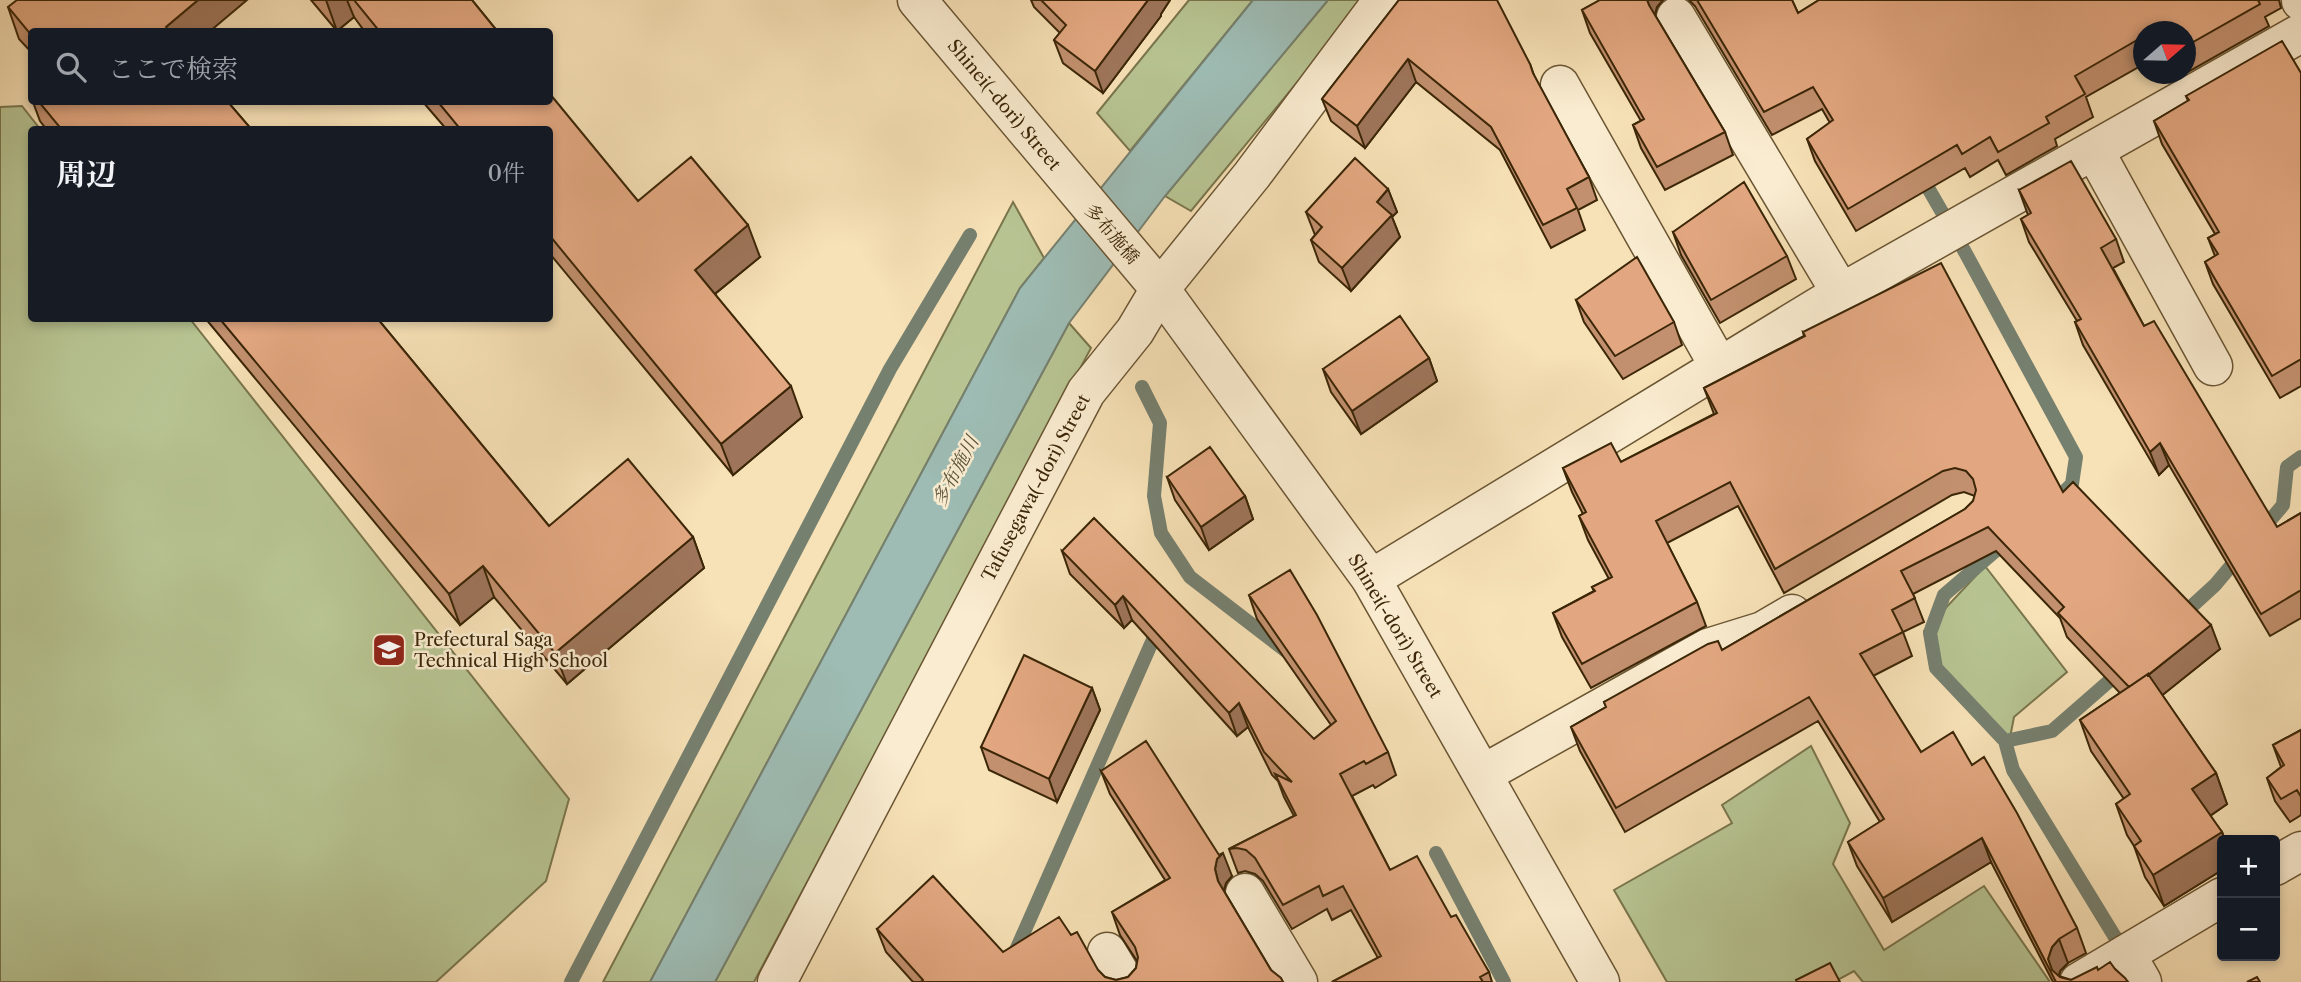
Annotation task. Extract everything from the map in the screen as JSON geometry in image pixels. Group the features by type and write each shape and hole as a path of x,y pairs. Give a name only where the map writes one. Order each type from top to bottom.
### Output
{"street":[{"name":"Shinei(-dori) Street","path":"917,0 1065,178"},
{"name":"Tafusegawa(-dori) Street","path":"777,982 1086,392 1135,331 1160,289 1252,174 1383,0"},
{"path":"1676,17 1841,293"},
{"path":"1371,579 1841,293 2301,33"},
{"path":"1560,85 1720,368"},
{"path":"2094,150 2213,366"},
{"name":"多布施橋","path":"1065,178 1160,289"},
{"name":"Shinei(-dori) Street","path":"1160,289 1371,579 1600,982"},
{"path":"1483,774 1708,648 1763,631 1822,597"},
{"path":"2280,863 2301,851"},
{"path":"1245,893 1298,982"},
{"path":"2079,982 2135,961 2221,898"}],"green space":[{"path":"1189,0 1253,0 1130,151 1097,113"},
{"path":"1328,0 1365,0 1191,211 1165,196"},
{"path":"22,106 38,126 28,126 28,322 192,322 569,799 546,881 436,982 0,982 0,107"},
{"path":"1013,202 1044,258 1020,288 650,982 603,982"},
{"path":"1069,323 1091,348 754,982 715,982"},
{"path":"1985,566 2067,672 2014,717 2008,748 1932,667 1924,631"},
{"path":"1811,746 1850,823 1833,864 1884,950 1984,886 2050,982 1863,982 1854,971 1834,982 1667,982 1614,890 1732,823 1722,805"}],"water":[{"name":"多布施川","path":"1253,0 1328,0 1165,196 1069,323 715,982 650,982 1020,288"}],"building":[{"path":"17,0 198,0 167,28 28,28 28,31 8,7"},
{"path":"354,0 472,0 495,28 377,28"},
{"path":"1041,0 1148,0 1095,71 1054,40 1066,25"},
{"path":"1399,0 1497,0 1589,177 1567,189 1577,208 1543,225 1491,127 1408,59 1357,126 1322,99"},
{"path":"1600,0 1647,0 1725,132 1657,167 1633,125 1644,119 1582,10"},
{"path":"1697,0 1792,0 1798,13 1819,0 2258,0 2260,4 2196,40 2196,21 2133,21 2133,42 2075,76 2085,94 2046,117 2049,123 1998,152 1990,137 1962,154 1957,145 1848,209 1807,139 1833,120 1813,87 1764,112"},
{"path":"2282,41 2301,73 2301,359 2272,376 2205,262 2218,254 2208,238 2219,232 2154,121 2189,100 2186,96"},
{"path":"553,98 638,201 691,157 748,225 695,270 791,386 721,444 553,240 553,126 458,126 440,105 553,105"},
{"path":"41,105 231,105 249,126 59,126"},
{"path":"1355,158 1388,189 1377,202 1392,215 1342,268 1311,240 1322,227 1306,212"},
{"path":"2071,161 2116,239 2101,248 2144,326 2154,321 2277,527 2301,513 2301,590 2261,614 2160,443 2150,452 2075,322 2081,319 2021,219 2031,213 2019,190"},
{"path":"1744,182 1787,256 1711,300 1673,232"},
{"path":"1637,257 1674,322 1615,356 1576,300"},
{"path":"1941,263 2063,492 2073,482 2211,625 2129,687 2058,613 2064,607 1988,527 1901,571 1915,598 1892,610 1903,632 1860,654 1921,752 1953,732 1972,765 1984,757 2017,813 2077,928 2059,939 2052,947 2048,959 2052,970 2060,977 2071,980 2097,967 2098,970 2110,962 2128,982 2056,982 1982,838 1883,898 1848,842 1884,819 1809,697 1616,808 1571,727 1606,707 1604,702 1708,644 1718,641 1722,650 1965,509 1973,501 1976,490 1973,479 1966,471 1955,468 1943,471 1775,569 1730,482 1656,521 1697,602 1582,664 1553,613 1595,591 1592,587 1612,577 1579,516 1586,512 1563,468 1611,443 1621,462 1717,413 1704,388 1805,336 1803,332"},
{"path":"1400,316 1429,358 1352,411 1323,369"},
{"path":"222,322 380,322 549,526 628,459 693,537 555,653 483,566 449,594"},
{"path":"1210,447 1245,496 1201,527 1167,477"},
{"path":"1094,518 1314,739 1336,721 1249,595 1290,570 1317,615 1388,752 1340,774 1390,870 1417,856 1451,917 1456,915 1489,972 1480,977 1483,982 1332,982 1381,956 1343,886 1323,896 1319,886 1283,905 1255,858 1246,850 1229,849 1296,815 1275,774 1292,782 1264,752 1239,703 1229,713 1123,596 1115,605 1062,551"},
{"path":"1024,655 1092,688 1049,779 981,747"},
{"path":"2148,674 2216,773 2192,789 2222,832 2153,875 2134,846 2141,841 2116,804 2130,794 2080,720"},
{"path":"2301,730 2301,797 2297,790 2281,799 2267,778 2284,765 2273,745"},
{"path":"1146,741 1219,855 1223,853 1217,859 1215,869 1218,881 1271,970 1283,982 921,982 923,980 877,929 933,876 1003,952 1059,917 1071,935 1077,932 1098,970 1105,977 1116,980 1128,977 1136,968 1138,957 1135,947 1112,912 1170,878 1101,771"},
{"path":"1830,963 1840,982 1797,982 1796,980"},
{"path":"2257,977 2260,982 2247,982"}],"waterway":[{"path":"1920,174 2076,457 2072,484 2062,494"},
{"path":"571,982 890,369 970,235"},
{"path":"1142,387 1160,423 1154,496 1161,533 1190,577 1286,651"},
{"path":"2261,531 2283,505 2287,467 2301,457"},
{"path":"2007,541 1944,595 1930,633 1936,668 2005,741 2013,770 2115,937 2129,950"},
{"path":"2180,617 2215,585 2241,554"},
{"path":"1002,982 1159,626"},
{"path":"2005,741 2052,731 2123,669"},
{"path":"1436,853 1504,982"}],"place":[{"name":"Prefectural Saga Technical High School","path":"389,650"}]}
